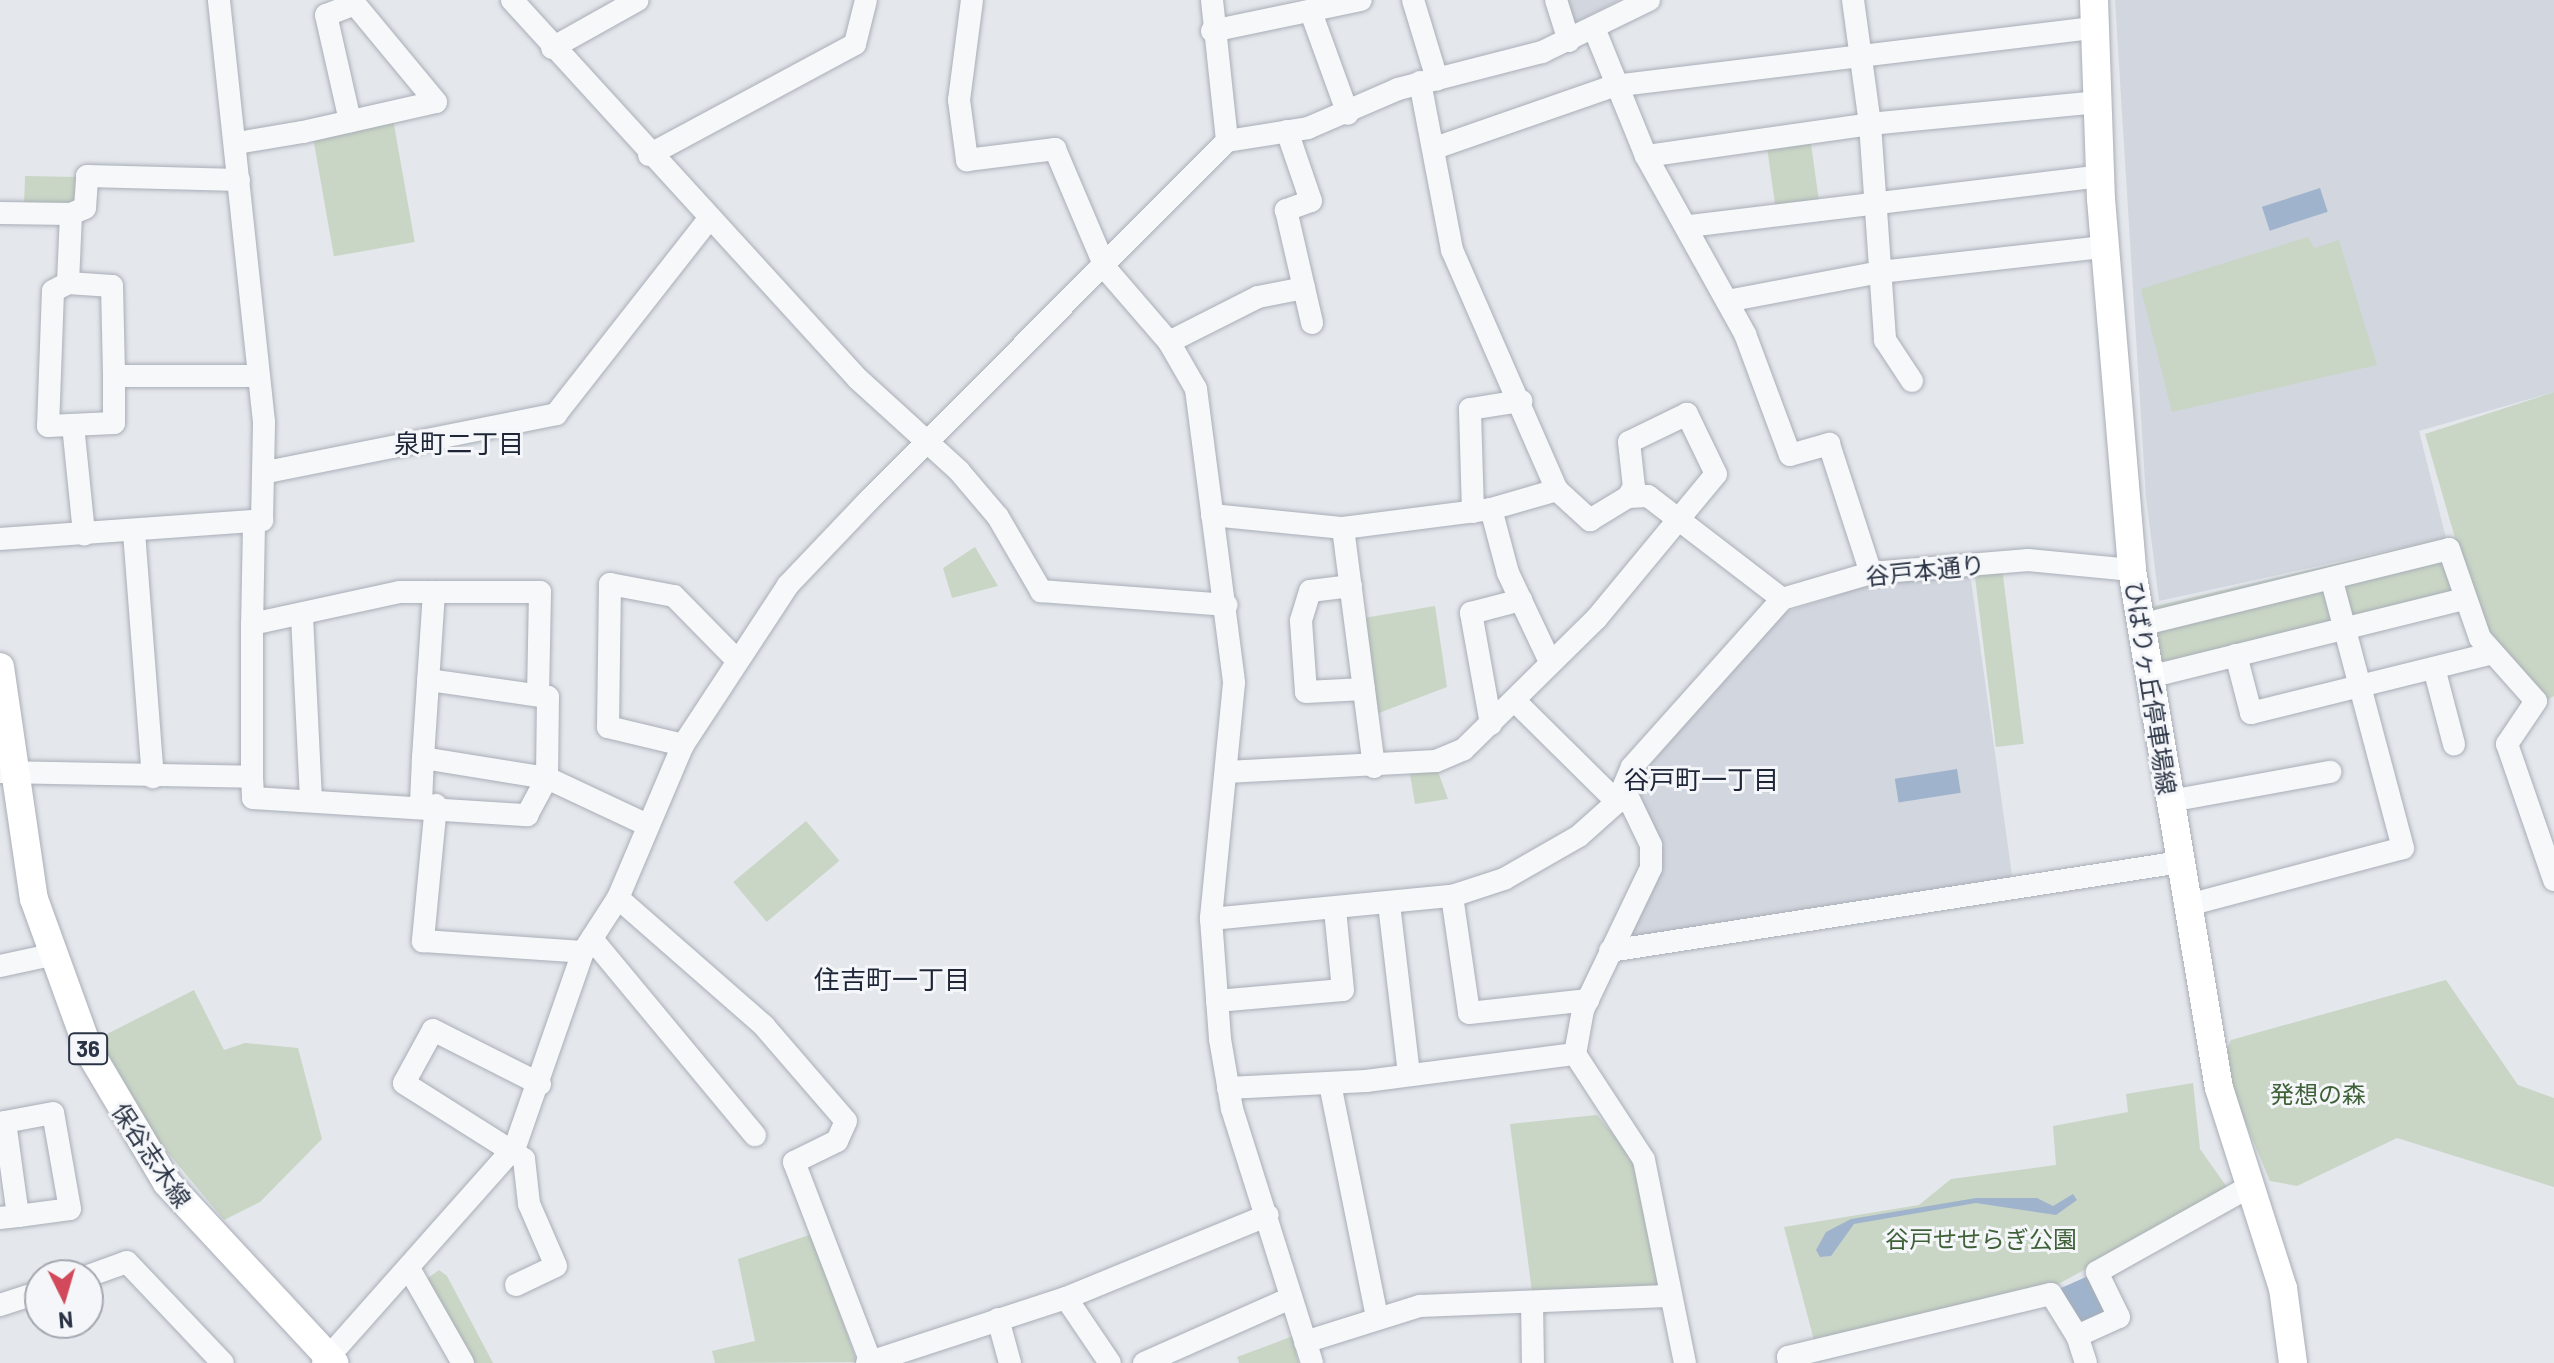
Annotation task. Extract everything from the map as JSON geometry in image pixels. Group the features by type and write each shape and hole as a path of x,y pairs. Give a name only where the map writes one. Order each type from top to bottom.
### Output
{"main road":[{"name":"ひばりヶ丘停車場線","path":"2094,14 2104,247 2132,570 2140,625 2219,1088 2247,1188 2283,1288 2293,1363"},
{"name":"保谷志木線","path":"0,667 7,773 51,955 89,1051 148,1157 202,1227 329,1361"}],"street":[{"path":"0,539 254,524 262,520 267,472 237,143 219,0"},
{"path":"512,0 708,220 998,517 1041,591 1226,605"},
{"path":"552,48 638,0"},
{"path":"649,155 855,44 866,0"},
{"path":"972,0 959,100 967,160 1055,149 1106,269 1169,342 1196,389 1234,683 1211,919 1217,1001 1228,1088 1308,1352 1377,1317 1420,1306 1667,1296"},
{"path":"1212,0 1212,31 1227,141"},
{"path":"1212,31 1312,15 1361,0"},
{"path":"1226,772 1374,767 1436,761 1491,724 1596,619 1716,474 1687,414 1629,442 1634,487 1628,497 1590,520 1557,490 1521,401 1482,329 1452,250 1435,148 1429,81 1413,0"},
{"path":"1556,0 1569,41"},
{"path":"329,1361 411,1272 515,1147 588,945 618,898 645,824 683,745 736,659 788,585 925,443 1106,269 1227,141 1287,131 1348,114 1429,81 1569,41 1649,0"},
{"path":"1853,0 1870,124 1885,340 1912,381"},
{"path":"237,143 350,121 436,102 355,4 326,15 350,121"},
{"path":"1435,148 1613,86 1862,53 2094,14"},
{"path":"1312,15 1348,114"},
{"path":"1594,28 1613,86 1646,156 1689,226 1727,301 1790,455 1829,444 1871,573"},
{"path":"1646,156 1870,124 2098,102"},
{"path":"1287,131 1311,201 1286,210 1312,323"},
{"path":"0,213 71,214 85,208 87,176 239,180"},
{"path":"1689,226 1873,199 2100,176"},
{"path":"68,283 71,214"},
{"path":"267,472 556,414 708,220"},
{"path":"1727,301 1880,272 2104,247"},
{"path":"68,283 112,286 114,376 114,423 48,426 53,291 68,283"},
{"path":"1169,342 1258,297 1304,288"},
{"path":"114,376 258,376"},
{"path":"1521,401 1470,409 1482,510 1550,662"},
{"path":"73,425 84,534"},
{"path":"1212,515 1343,528 1482,510 1557,490"},
{"path":"1211,919 1335,910 1452,896 1504,879 1579,836 1621,797 1632,767 1782,599 1648,496 1628,497"},
{"path":"254,524 253,798 429,804 522,817 547,778 548,697 428,680"},
{"path":"1343,528 1374,767"},
{"path":"134,532 153,777"},
{"path":"2140,625 2449,549 2465,599 2493,653 2536,701 2507,744 2554,880"},
{"name":"谷戸本通り","path":"1782,599 1871,573 2028,560 2132,570"},
{"path":"2188,905 2403,848 2331,578"},
{"path":"683,745 608,727 610,584 674,596 736,659"},
{"path":"1351,586 1310,591 1301,621 1306,692 1364,689"},
{"path":"252,624 302,616 400,592 540,592 538,695"},
{"path":"434,592 423,758 429,804 423,941 588,945 755,1135"},
{"path":"2149,677 2465,599"},
{"path":"1491,724 1471,613 1521,600"},
{"path":"302,616 311,798"},
{"path":"2236,655 2251,713 2493,653"},
{"path":"2434,668 2454,744"},
{"path":"1515,701 1621,797 1651,845 1651,868 1588,1000 1575,1054 1644,1160 1667,1296 1685,1363"},
{"path":"423,758 547,778 645,824"},
{"path":"2170,801 2330,772"},
{"path":"7,773 252,777"},
{"path":"1610,951 2180,862"},
{"path":"1452,896 1469,1013 1588,1000"},
{"path":"618,898 764,1026 846,1121 837,1141 794,1162 869,1362 1066,1298 1268,1215"},
{"path":"1389,904 1409,1074"},
{"path":"1217,1001 1343,990 1335,910"},
{"path":"0,966 51,955"},
{"path":"516,1285 556,1266 529,1204 524,1159 515,1147 404,1083 433,1030 540,1084"},
{"path":"1228,1088 1330,1084 1575,1054"},
{"path":"1330,1084 1377,1317"},
{"path":"53,1113 70,1209 9,1217 5,1122 53,1113"},
{"path":"2077,1336 2119,1317 2097,1272 2247,1188"},
{"path":"104,1270 127,1262 215,1360"},
{"path":"411,1272 463,1363"},
{"path":"1789,1363 1788,1357 2051,1294 2077,1336 2086,1363"},
{"path":"0,1305 24,1297"},
{"path":"1066,1298 1110,1363"},
{"path":"1144,1363 1291,1298"},
{"path":"1532,1302 1533,1363"},
{"path":"998,1319 1010,1363"}],"shaded area":[{"path":"1566,0 1620,0 1572,24"},
{"path":"2115,0 2554,0 2554,392 2419,431 2446,538 2159,601 2146,497"},
{"path":"1970,573 2013,883 1625,941 1663,852 1637,801 1638,779 1778,615 1871,584"}],"green space":[{"path":"393,119 415,242 334,256 312,133"},
{"path":"1810,137 1819,204 1776,210 1766,143"},
{"path":"25,176 78,177 78,202 24,206"},
{"path":"2308,237 2314,248 2339,240 2377,365 2172,412 2141,289"},
{"path":"2554,392 2554,696 2545,701 2483,635 2425,434"},
{"path":"2446,538 2465,599 2149,677 2139,615 2156,606"},
{"path":"975,547 998,586 952,598 943,568"},
{"path":"2002,567 2024,744 1996,747 1974,570"},
{"path":"1435,606 1447,687 1371,716 1358,619"},
{"path":"1436,766 1448,799 1415,804 1409,768"},
{"path":"806,821 839,861 767,922 733,882"},
{"name":"発想の森","path":"2446,980 2518,1085 2554,1098 2554,1187 2397,1138 2297,1186 2270,1181 2238,1105 2225,1054 2231,1040"},
{"path":"194,990 224,1050 245,1043 298,1048 322,1139 260,1202 224,1220 159,1142 99,1038"},
{"name":"谷戸せせらぎ公園","path":"2193,1083 2200,1149 2229,1190 2053,1287 1815,1344 1784,1227 1919,1205 1951,1179 2056,1165 2053,1126 2128,1112 2126,1094"},
{"path":"1597,1115 1638,1164 1659,1286 1532,1292 1510,1124"},
{"path":"812,1234 857,1362 715,1363 712,1351 755,1341 738,1259"},
{"path":"439,1270 447,1276 493,1363 469,1363 424,1281"},
{"path":"1293,1336 1298,1363 1239,1363 1237,1357"}],"water":[{"path":"2320,188 2328,212 2270,231 2262,207"},
{"path":"1957,769 1961,793 1899,803 1895,779"},
{"path":"2073,1194 2077,1200 2056,1215 1976,1203 1854,1224 1831,1256 1820,1257 1816,1250 1826,1232 1851,1219 1976,1198 2037,1198 2053,1206"},
{"path":"2095,1273 2115,1315 2078,1331 2052,1292"}],"district":[{"name":"泉町二丁目","path":"459,443"},
{"name":"谷戸町一丁目","path":"1701,779"},
{"name":"住吉町一丁目","path":"892,979"}]}
